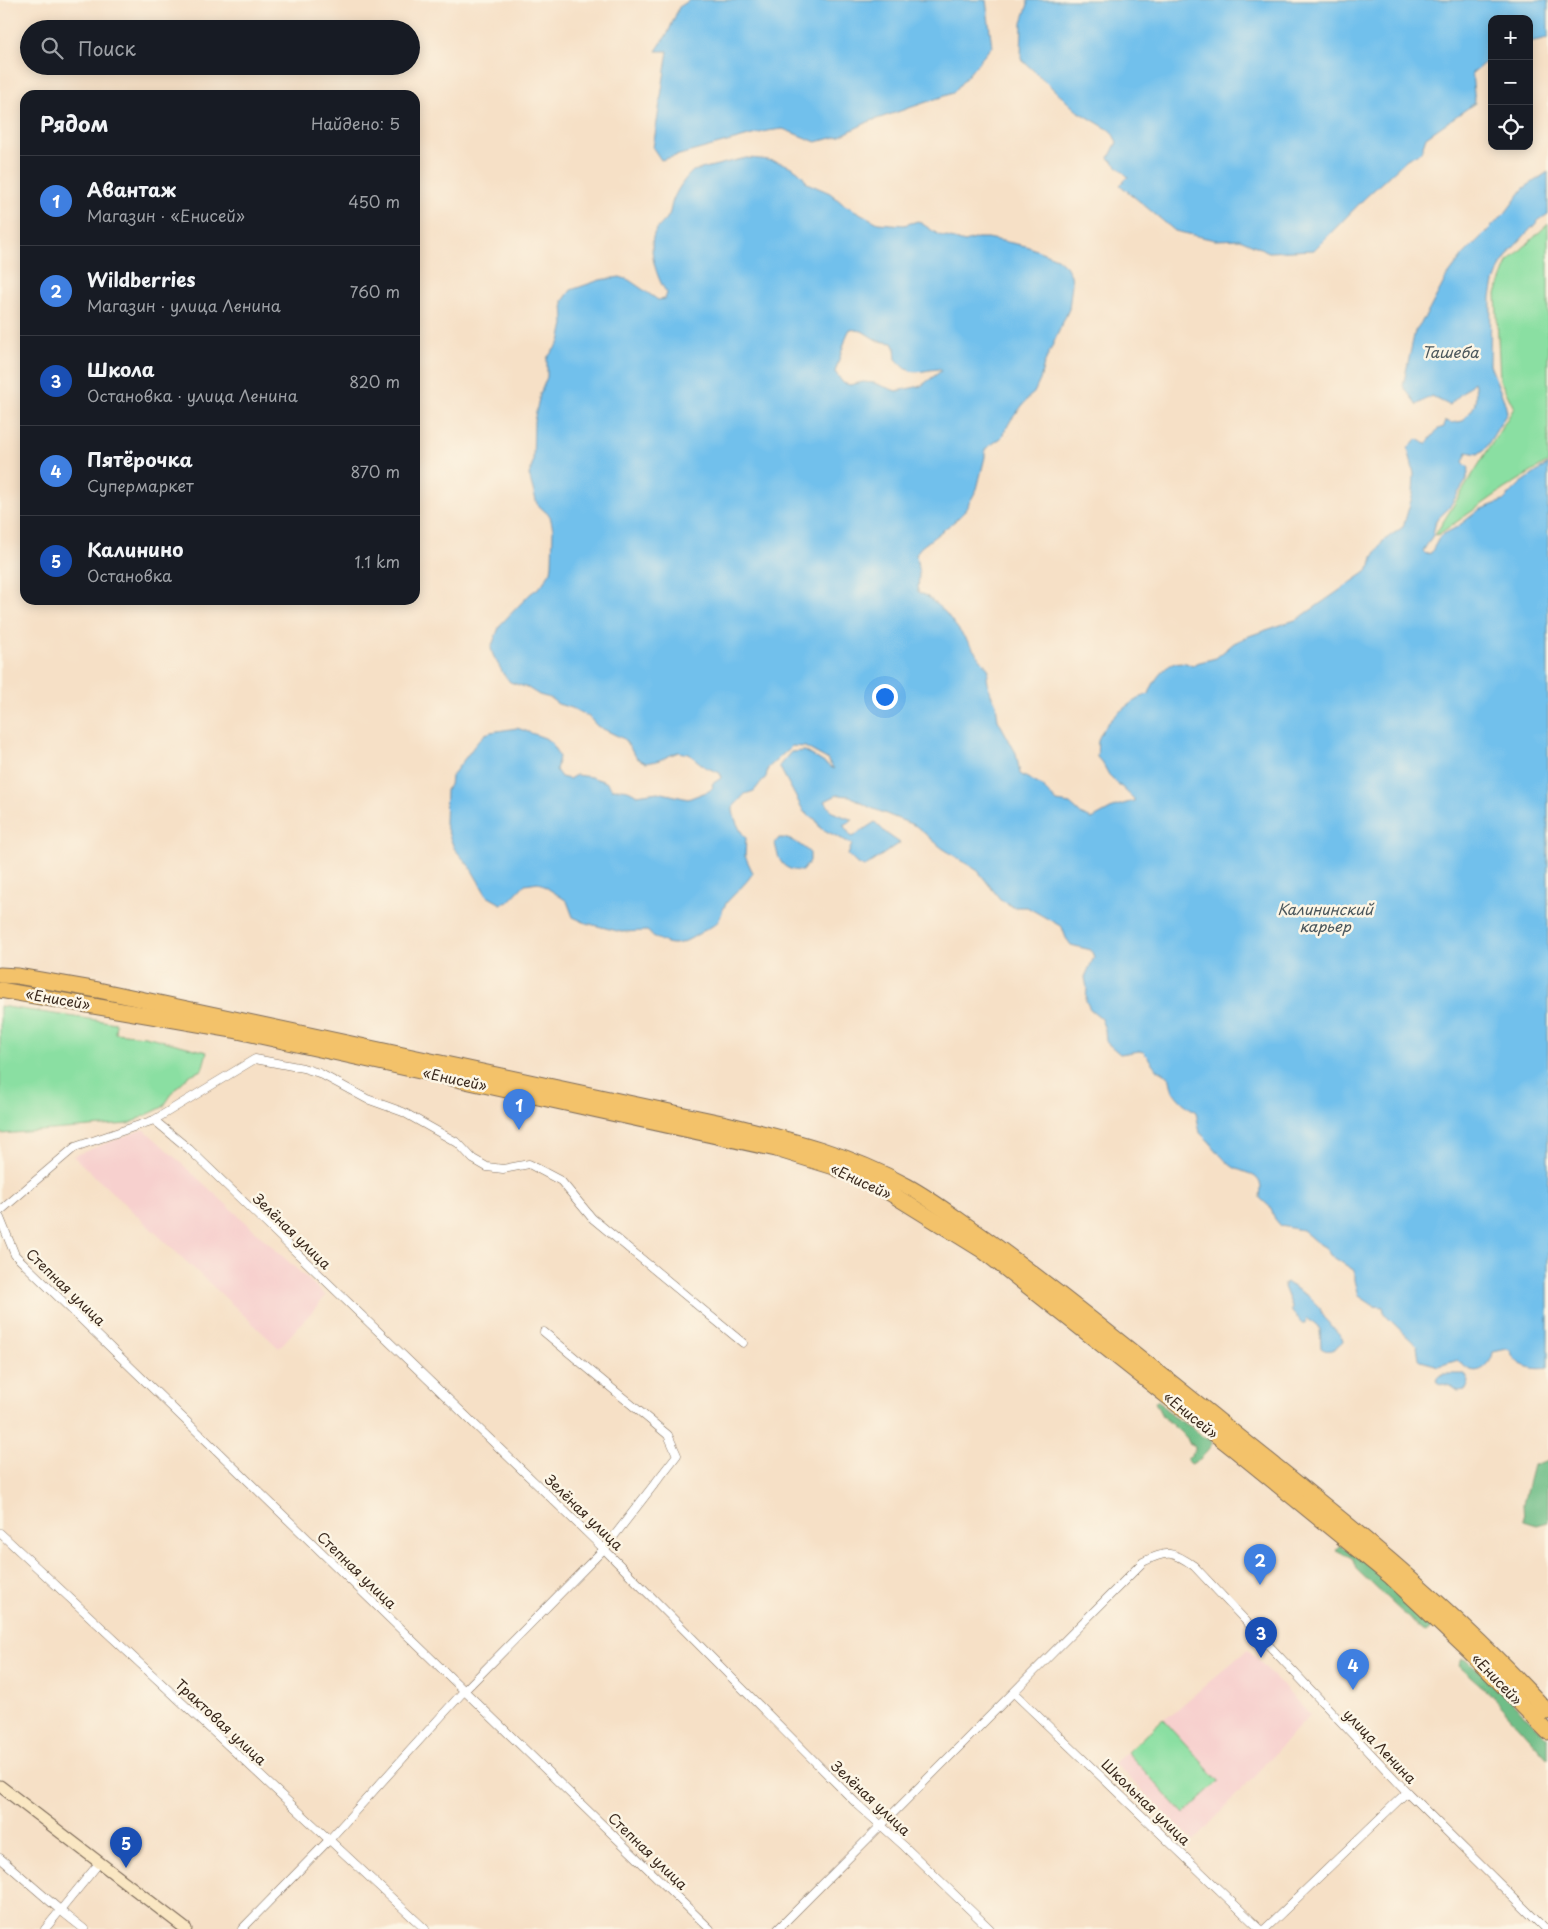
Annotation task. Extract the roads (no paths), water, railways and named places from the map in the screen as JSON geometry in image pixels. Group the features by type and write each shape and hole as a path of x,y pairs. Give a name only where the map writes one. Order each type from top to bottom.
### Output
{"highway":[{"name":"«Енисей»","path":"0,975 17,976 98,990 722,1123 821,1148 906,1186 1019,1262 1303,1488 1410,1578 1548,1712"},
{"name":"«Енисей»","path":"0,990 233,1030 776,1149 834,1167 890,1193 982,1250 1376,1565 1469,1651 1548,1732"}],"main road":[{"path":"0,1786 186,1929"}],"street":[{"path":"0,1211 75,1147 154,1120 255,1059 319,1073 367,1099 404,1112 458,1143 473,1158 487,1167 503,1169 529,1164 561,1180 592,1218 743,1343"},
{"name":"Зелёная улица","path":"154,1120 189,1150 604,1549 857,1804 990,1929"},
{"name":"Степная улица","path":"0,1218 15,1255 710,1929"},
{"path":"242,1929 329,1840 464,1691 604,1549 677,1455 668,1435 544,1332"},
{"name":"Трактовая улица","path":"0,1533 425,1929"},
{"name":"улица Ленина","path":"1014,1693 1143,1562 1159,1554 1179,1555 1194,1566 1407,1792 1545,1929"},
{"path":"778,1929 1014,1693"},
{"name":"Школьная улица","path":"1014,1693 1260,1929"},
{"path":"1265,1929 1407,1792"},
{"path":"0,1858 84,1929"},
{"path":"45,1929 100,1862"}],"water":[{"path":"690,0 986,0 992,46 953,93 868,122 840,136 816,142 783,129 767,131 661,160 653,148 668,51 656,51 668,33 679,7"},
{"path":"1027,0 1548,0 1548,38 1533,41 1533,15 1488,15 1488,60 1472,73 1475,103 1426,137 1421,152 1407,159 1314,250 1269,252 1240,239 1215,240 1175,231 1120,185 1128,177 1109,158 1117,142 1111,131 1076,110 1021,59 1022,22 1028,4"},
{"name":"Калининский карьер","path":"746,158 764,159 781,163 797,170 807,183 830,193 843,204 878,223 904,225 918,221 939,235 965,242 977,238 988,238 1026,246 1057,258 1066,266 1071,275 1072,283 1069,309 1044,364 1034,393 1011,420 1001,438 985,449 985,457 977,489 964,512 920,548 916,555 919,573 918,592 928,597 946,613 989,670 987,677 989,690 996,704 998,720 1016,753 1020,774 1042,786 1057,802 1070,804 1082,815 1092,819 1116,806 1134,801 1109,775 1097,757 1098,741 1105,727 1126,706 1149,694 1156,680 1166,668 1178,662 1192,666 1196,663 1216,658 1234,643 1298,619 1366,572 1383,541 1403,527 1413,494 1414,474 1408,448 1418,439 1426,444 1438,429 1444,427 1445,421 1452,423 1463,421 1473,408 1476,399 1474,382 1449,405 1431,396 1417,405 1403,386 1415,331 1427,314 1446,278 1464,254 1506,212 1524,188 1548,172 1548,214 1539,220 1511,250 1501,265 1494,282 1491,297 1490,365 1507,413 1485,449 1478,454 1467,452 1463,462 1469,468 1466,481 1448,509 1436,520 1433,535 1423,551 1426,554 1431,553 1440,536 1457,527 1479,510 1503,501 1520,484 1548,464 1548,1368 1539,1369 1525,1366 1517,1361 1507,1349 1493,1352 1486,1366 1475,1371 1464,1366 1458,1360 1439,1366 1421,1361 1417,1346 1385,1315 1383,1307 1374,1306 1359,1296 1355,1271 1330,1255 1326,1248 1302,1230 1281,1226 1275,1219 1270,1207 1260,1198 1261,1186 1258,1180 1228,1163 1200,1133 1196,1112 1176,1096 1168,1075 1157,1070 1144,1052 1120,1054 1106,1042 1105,1029 1100,1017 1090,1009 1086,1001 1087,988 1085,977 1094,957 1091,950 1071,945 1062,927 1027,907 1013,907 1000,899 978,871 942,848 916,826 869,807 850,796 837,795 825,801 832,812 853,820 843,825 852,837 875,822 900,843 864,867 856,863 848,855 852,844 820,828 816,820 804,812 779,766 791,752 805,751 834,769 827,759 805,747 792,746 768,768 766,777 754,791 745,794 733,807 737,823 746,838 745,856 753,873 724,906 717,922 685,941 673,944 667,943 654,937 647,931 621,932 586,923 573,917 567,901 538,882 525,884 508,902 501,904 487,896 470,867 454,848 445,824 446,790 450,785 451,777 485,734 517,728 545,738 552,743 559,757 556,770 561,777 569,779 576,775 591,777 606,782 612,789 627,790 637,795 658,792 688,799 709,791 713,787 712,784 721,778 720,773 705,767 689,754 678,752 657,761 646,763 637,758 624,739 597,726 589,717 572,708 558,704 550,698 539,695 528,688 510,682 504,675 491,648 500,625 530,594 541,586 551,571 553,529 550,516 537,504 529,475 533,462 534,421 540,394 547,377 547,358 560,342 564,324 563,301 571,290 600,280 620,277 629,280 658,300 665,299 667,293 656,272 652,254 653,237 656,230 669,215 679,188 693,171","holes":["850,329 862,331 878,341 893,343 896,359 907,369 916,372 940,369 941,371 921,386 896,391 874,383 863,382 850,385 843,383 835,372 847,335"]},
{"path":"779,838 796,842 810,853 810,861 802,871 790,869 782,864 775,843"},
{"path":"1287,1283 1308,1296 1320,1308 1323,1317 1342,1337 1343,1342 1341,1344 1330,1350 1321,1348 1320,1329 1307,1318 1305,1323 1302,1323 1292,1312 1292,1306 1284,1287 1284,1284"},
{"path":"1443,1374 1465,1374 1469,1382 1466,1390 1458,1391 1451,1386 1438,1383 1436,1379"}],"place":[{"name":"Авантаж","path":"519,1130"},
{"name":"Wildberries","path":"1260,1585"},
{"name":"Школа","path":"1261,1658"},
{"name":"Пятёрочка","path":"1353,1690"},
{"name":"Калинино","path":"126,1868"}],"water label":[{"name":"Ташеба","path":"1450,351"}]}
